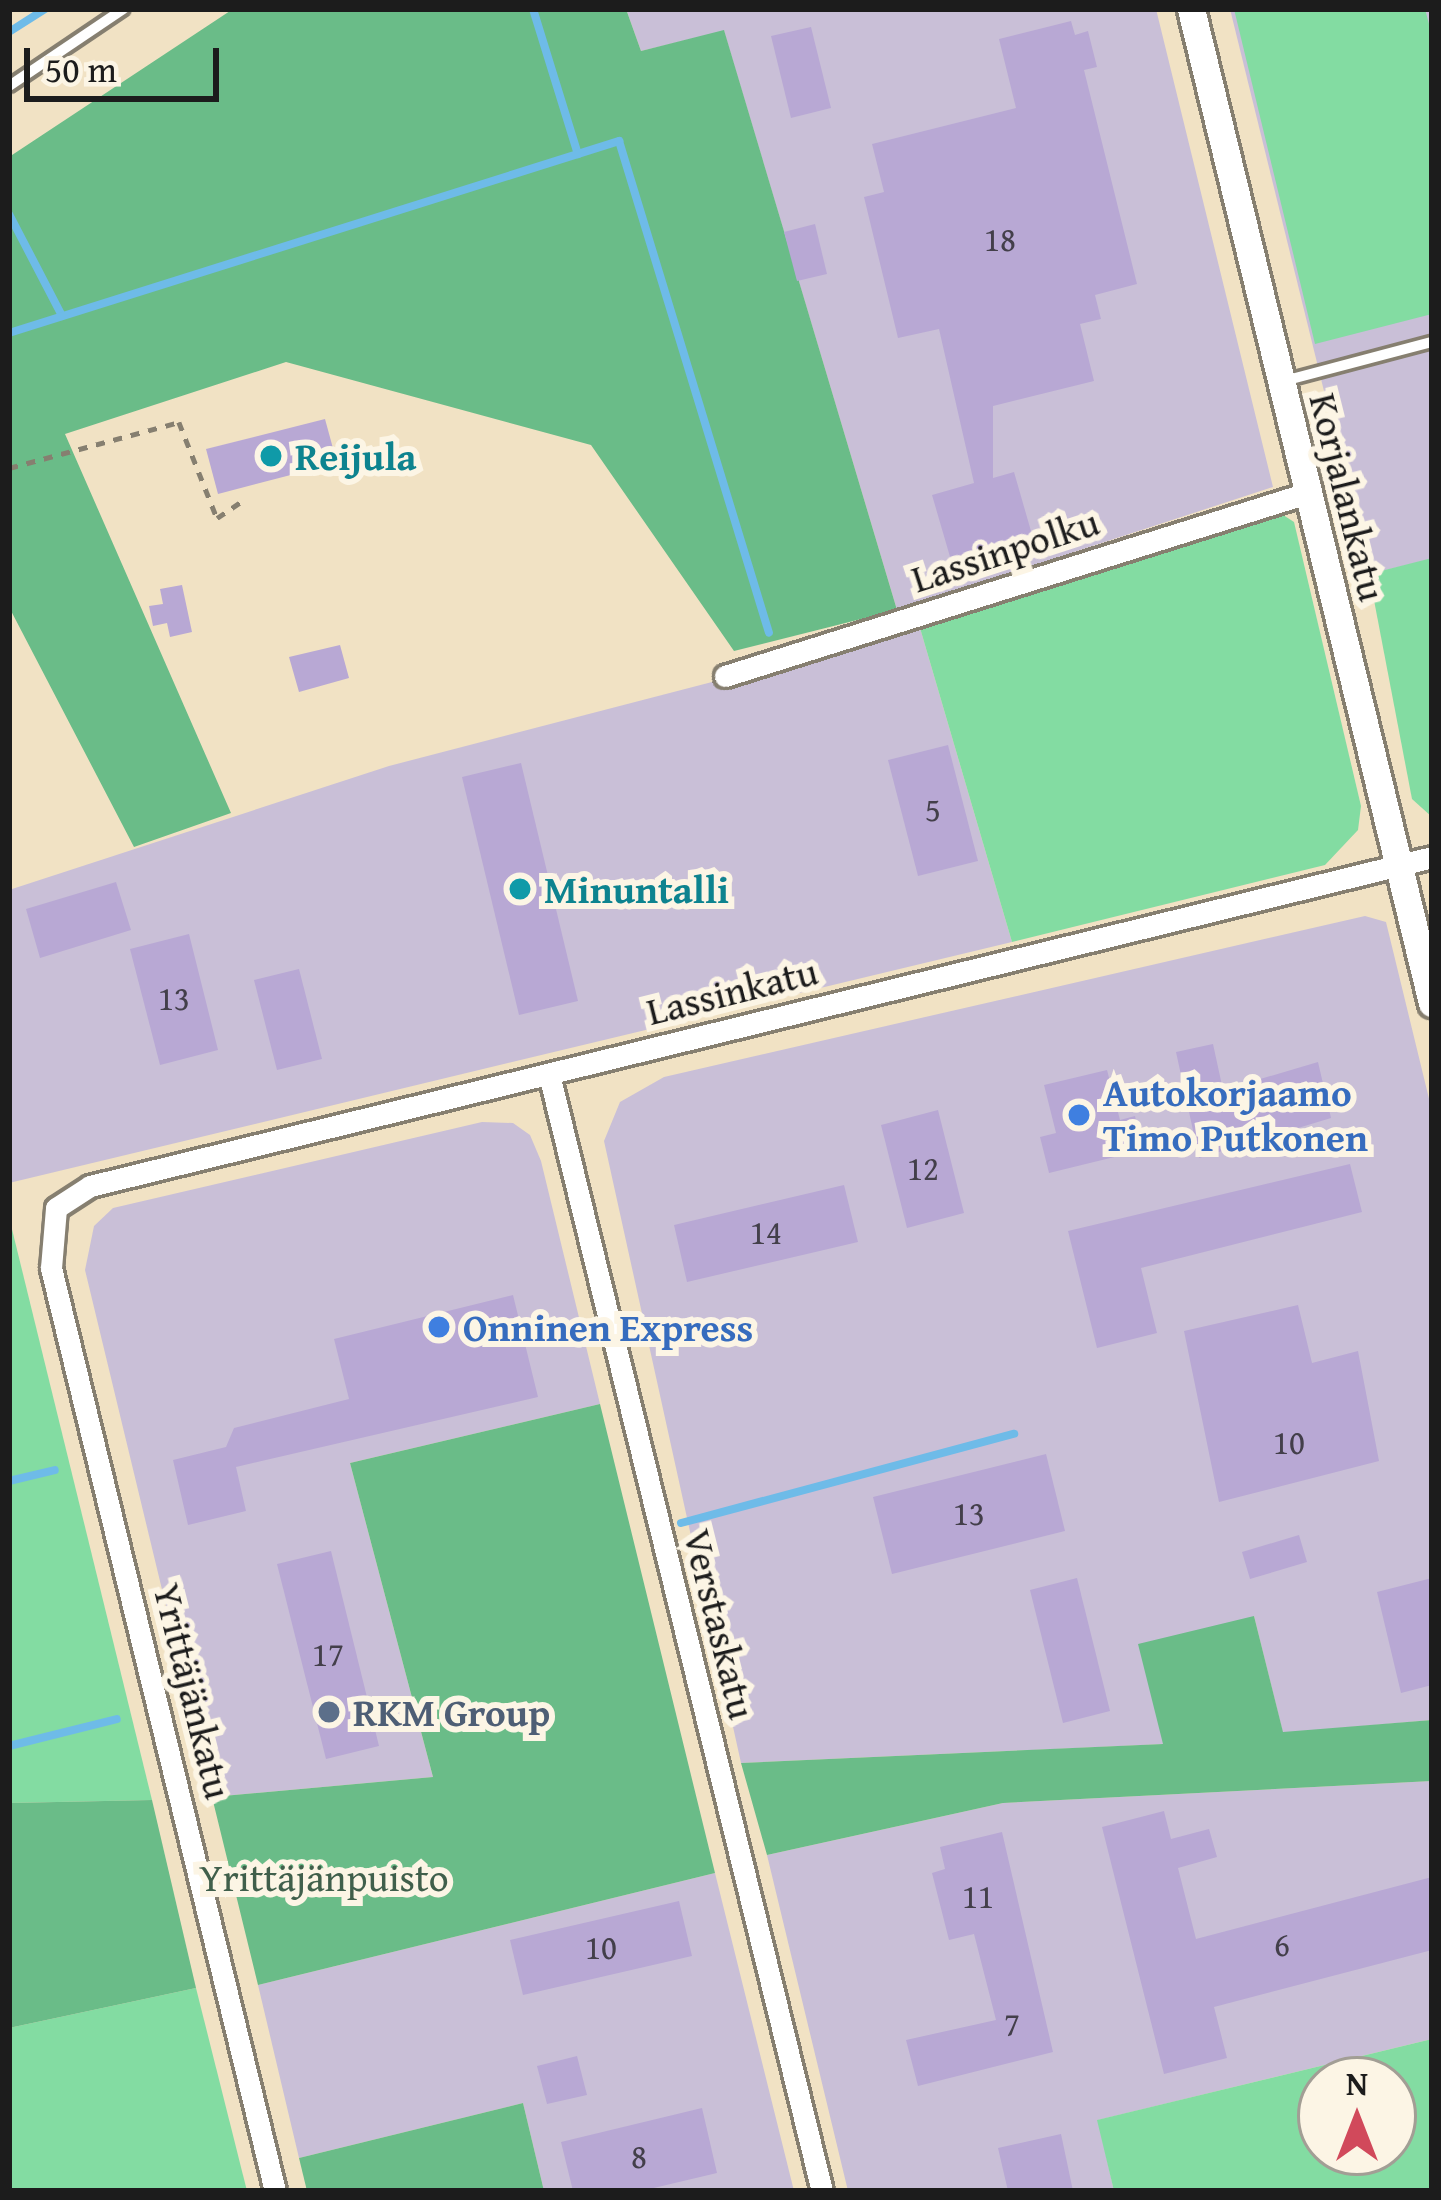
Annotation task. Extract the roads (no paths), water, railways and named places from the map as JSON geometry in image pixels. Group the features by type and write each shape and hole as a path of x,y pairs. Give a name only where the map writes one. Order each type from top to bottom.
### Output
{"street":[{"name":"Korjalankatu","path":"1191,9 1432,1003"},
{"name":"Lassinpolku","path":"724,676 1307,493"},
{"name":"Lassinkatu","path":"56,1208 89,1186 1432,857"},
{"name":"Verstaskatu","path":"549,1075 821,2191"},
{"name":"Yrittäjänkatu","path":"56,1208 50,1268 275,2191"}],"lane":[{"path":"9,86 123,9"},
{"path":"1280,382 1432,342"}],"waterway":[{"path":"9,32 45,9"},
{"path":"533,9 578,154"},
{"path":"9,333 619,141 769,633"},
{"path":"9,214 62,316"},
{"path":"681,1523 1014,1434"},
{"path":"9,1481 55,1470"},
{"path":"9,1746 117,1719"}],"place":[{"name":"Reijula","path":"271,456"},
{"name":"Minuntalli","path":"520,889"},
{"name":"Autokorjaamo Timo Putkonen","path":"1079,1115"},
{"name":"Onninen Express","path":"439,1327"},
{"name":"RKM Group","path":"329,1712"}],"park label":[{"name":"Yrittäjänpuisto","path":"324,1877"}]}
